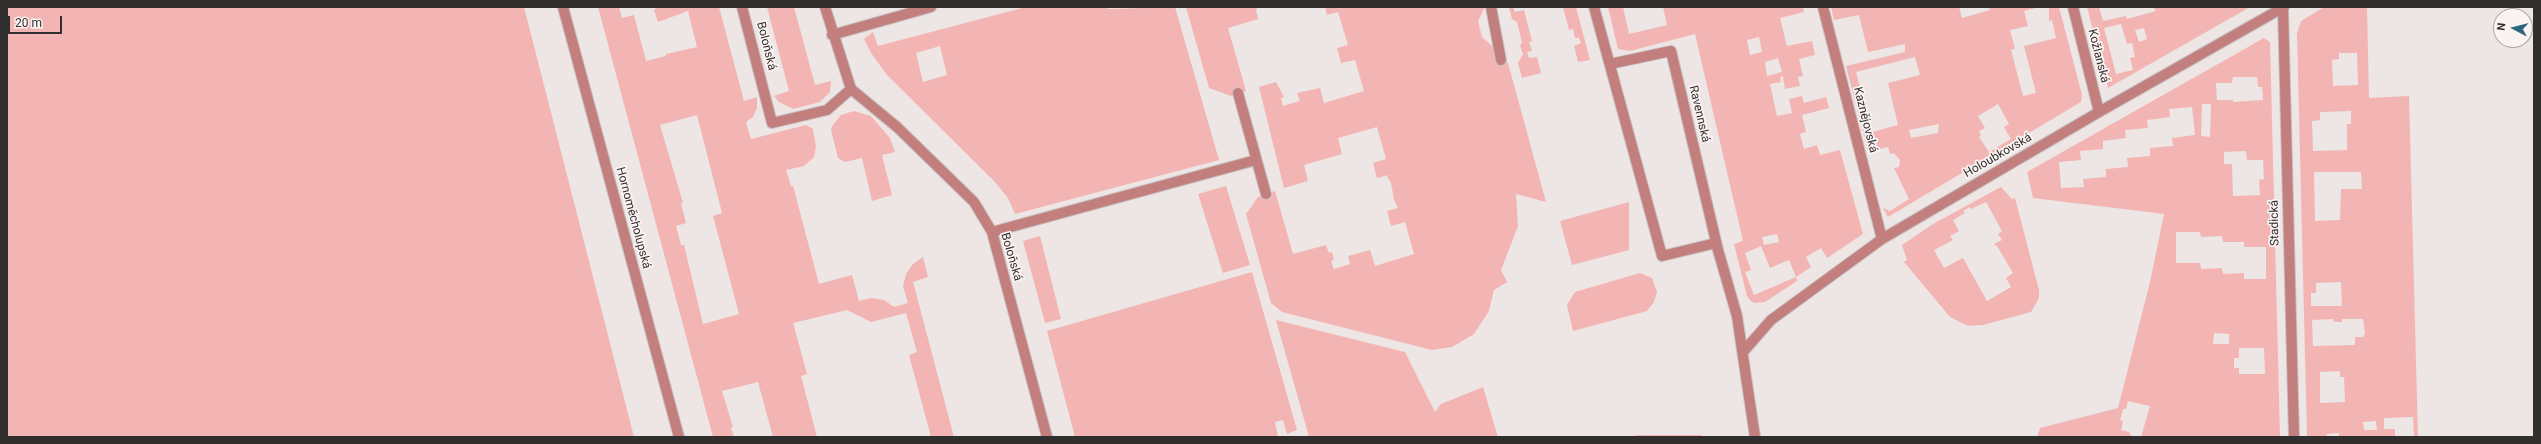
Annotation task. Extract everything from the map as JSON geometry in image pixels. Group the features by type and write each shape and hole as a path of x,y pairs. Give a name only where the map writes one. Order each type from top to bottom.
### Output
{"street":[{"name":"Hornoměcholupská","path":"563,7 679,437"},
{"name":"Boloňská","path":"742,7 772,122 827,110 851,90 897,127 974,202 992,232 1047,437"},
{"path":"825,7 832,35 851,90"},
{"path":"832,35 931,7"},
{"path":"1491,7 1500,60"},
{"path":"1594,7 1662,256 1716,243"},
{"name":"Kaznějovská","path":"1823,7 1882,239"},
{"name":"Kožlanská","path":"2073,7 2098,112"},
{"name":"Holoubkovská","path":"1743,352 1771,320 1882,239 2098,112 2284,7"},
{"name":"Stadická","path":"2284,7 2294,437"},
{"name":"Ravennská","path":"1610,64 1671,51 1716,243 1737,316 1755,437"},
{"path":"1238,93 1266,194"},
{"path":"992,232 1256,160"}],"shaded area":[{"path":"7,7 524,7 634,437 7,437"},
{"path":"598,7 619,7 622,18 634,15 646,61 666,56 666,54 697,47 688,11 658,22 654,10 658,7 719,7 744,101 757,97 757,108 753,117 746,122 751,139 806,125 813,129 816,147 814,157 804,166 786,170 791,186 793,186 819,284 852,275 859,301 871,298 884,300 894,307 908,303 903,286 906,274 913,264 923,257 928,277 913,282 954,437 931,437 909,355 917,352 906,313 871,322 847,310 793,323 807,374 801,376 817,437 773,437 758,382 722,391 733,427 731,428 734,437 713,437","holes":["697,115 722,213 713,216 739,314 703,324 684,245 681,245 676,226 686,223 681,203 683,203 660,125"]},
{"path":"767,7 794,7 815,85 831,81 830,92 820,102 793,109 779,102 774,96 789,91"},
{"path":"1026,7 1108,7 1108,9 1175,7 1219,160 1015,214 1008,198 994,181 887,75 871,53 864,39 873,32 878,46","holes":["940,46 947,75 923,82 916,53"]},
{"path":"1186,7 1258,7 1256,10 1258,19 1228,28 1246,91 1231,96 1209,88"},
{"path":"1325,7 1485,7 1478,21 1482,37 1492,46 1496,61 1508,63 1546,202 1516,194 1518,226 1501,270 1507,282 1494,290 1489,311 1474,334 1452,347 1432,350 1282,312 1271,303 1246,214 1258,197 1275,191 1293,254 1326,245 1329,253 1332,252 1334,260 1331,261 1334,269 1350,264 1348,256 1370,250 1375,266 1414,254 1405,222 1391,226 1387,211 1398,208 1394,200 1391,183 1387,176 1388,175 1377,178 1373,163 1386,159 1377,127 1338,138 1342,154 1304,165 1308,181 1284,188 1259,87 1276,82 1284,97 1281,98 1283,106 1300,101 1297,93 1320,88 1324,103 1364,91 1355,60 1341,63 1337,48 1348,45 1338,12 1327,15"},
{"path":"1509,7 1513,7 1515,12 1524,10 1532,41 1529,42 1532,51 1527,52 1529,58 1537,57 1541,73 1522,78 1518,63 1523,54 1520,46 1522,42 1517,22 1512,19"},
{"path":"1563,7 1576,7 1590,60 1578,62 1574,46 1581,43 1579,38 1575,38 1573,29 1569,30"},
{"path":"1608,7 1623,7 1629,34 1667,25 1663,7 1803,7 1804,12 1780,18 1787,46 1812,41 1815,55 1799,59 1803,76 1798,77 1800,86 1785,89 1783,76 1780,77 1781,82 1770,84 1777,116 1792,113 1789,99 1802,96 1804,103 1826,97 1829,108 1802,115 1806,132 1800,134 1804,149 1817,145 1820,155 1840,150 1863,234 1827,258 1821,248 1806,257 1811,267 1796,277 1797,281 1765,302 1754,303 1750,300 1747,296 1734,244 1743,241 1695,34 1630,51 1618,49","holes":["1759,37 1762,52 1750,55 1747,40","1778,58 1782,72 1767,76 1765,62","1777,234 1779,242 1764,245 1762,237","1761,246 1770,268 1789,260 1796,277 1754,295 1745,272 1751,270 1745,253"]},
{"path":"1831,7 1959,7 1962,18 1990,10 1989,7 2039,7 2024,11 2028,26 2010,30 2015,49 2011,50 2023,96 2036,93 2024,46 2056,38 2052,20 2049,21 2049,7 2059,7 2082,95 2081,102 1888,217 1883,208 1890,211 1909,199 1894,168 1899,167 1900,160 1894,153 1890,154 1888,147 1868,152 1846,66 1905,52 1905,44 1868,52 1859,15 1834,20","holes":["1915,57 1920,75 1888,83 1898,125 1872,132 1856,72","1998,104 2009,124 2004,127 2011,139 1989,152 1979,137 1981,136 1979,131 1985,128 1978,116","1939,124 1938,133 1911,138 1909,130"]},
{"path":"2087,7 2099,7 2103,21 2126,16 2127,19 2156,11 2153,7 2250,7 2108,88","holes":["2121,24 2127,44 2132,43 2135,57 2130,58 2133,70 2116,74 2104,28","2144,28 2147,39 2139,42 2135,30"]},
{"path":"2324,7 2367,7 2369,98 2409,96 2418,437 2414,437 2413,417 2384,418 2384,429 2395,429 2395,437 2339,437 2339,433 2327,434 2327,437 2307,437 2297,33 2301,21","holes":["2339,53 2357,53 2358,85 2333,86 2332,60 2339,59","2351,111 2351,124 2347,124 2347,150 2313,151 2312,121 2320,120 2320,112","2314,172 2361,172 2362,189 2341,189 2340,220 2315,221","2341,282 2342,306 2311,306 2311,293 2316,293 2316,283","2333,319 2334,322 2342,322 2342,319 2363,319 2365,334 2363,337 2355,337 2355,345 2313,346 2312,320","2340,371 2340,377 2344,377 2345,402 2320,403 2320,372","2376,421 2377,430 2364,430 2363,422"]},
{"path":"2264,38 2270,42 2280,437 2141,437 2150,406 2128,401 2126,409 2123,409 2120,420 2123,421 2121,430 2129,432 2132,437 2037,437 2040,428 2118,408 2150,282 2164,214 2033,198 2027,172","holes":["2233,77 2257,77 2258,87 2262,87 2263,100 2233,102 2233,100 2217,100 2216,83 2232,83","2202,104 2211,104 2210,137 2201,136","2192,107 2195,135 2172,138 2173,146 2150,148 2150,156 2127,158 2128,167 2106,169 2106,177 2083,179 2084,187 2061,188 2059,162 2081,160 2080,151 2103,149 2103,141 2126,138 2125,130 2148,128 2147,120 2170,117 2169,109","2246,151 2247,160 2263,160 2264,179 2259,180 2260,195 2233,196 2232,164 2224,164 2224,152","2176,232 2200,232 2201,237 2222,236 2223,242 2244,242 2244,247 2266,247 2266,279 2244,279 2244,273 2223,274 2222,268 2201,269 2200,263 2176,263","2214,333 2229,334 2229,344 2213,344","2239,348 2264,348 2265,374 2239,374 2239,368 2234,368 2234,358 2239,358"]},
{"path":"854,111 871,116 890,138 895,152 882,155 892,195 872,201 862,158 845,162 838,158 831,130 841,115"},
{"path":"1226,186 1250,265 1223,273 1198,194"},
{"path":"2001,187 2012,199 2015,198 2039,290 2039,298 2031,312 1983,325 1968,326 1950,317 1904,262 1907,260 1902,245 1933,224","holes":["1986,202 2002,231 1998,234 2002,240 1994,244 1997,246 2013,273 2006,278 2011,287 1987,301 1963,258 1944,268 1934,250 1953,240 1950,236 1959,231 1953,220 1965,213 1963,211 1970,207 1971,209"]},
{"path":"1629,202 1629,250 1572,265 1560,221"},
{"path":"1040,236 1061,319 1045,323 1023,241"},
{"path":"1252,272 1297,430 1287,434 1283,420 1275,422 1278,437 1075,437 1047,331"},
{"path":"1640,273 1652,278 1657,292 1654,302 1647,311 1573,331 1567,305 1575,292"},
{"path":"1276,320 1405,352 1435,412 1441,404 1483,387 1498,437 1309,437"},
{"path":"1639,435 1702,435 1702,437 1627,437"}]}
